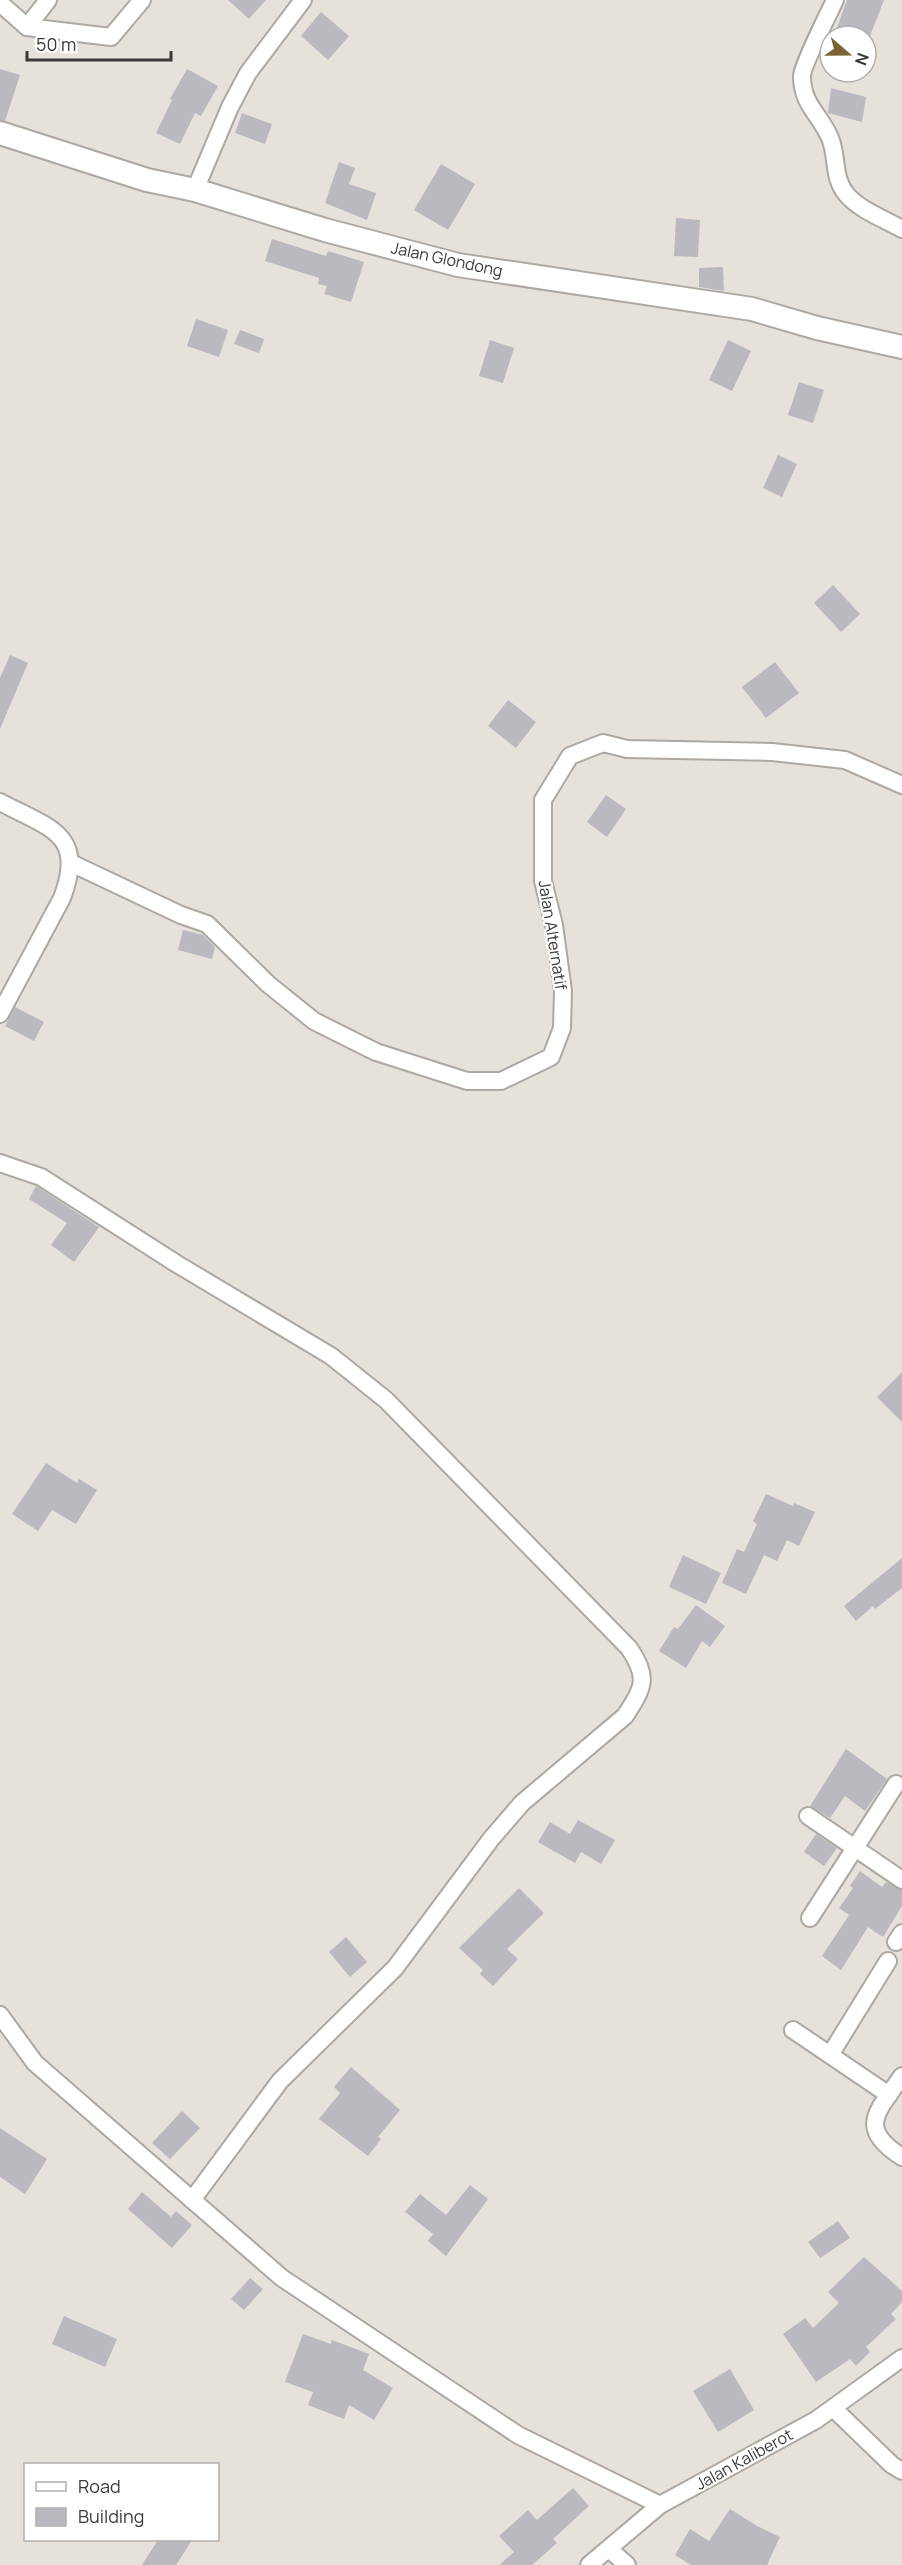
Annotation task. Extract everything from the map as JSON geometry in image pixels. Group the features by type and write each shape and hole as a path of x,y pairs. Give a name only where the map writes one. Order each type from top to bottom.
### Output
{"main road":[{"name":"Jalan Glondong","path":"0,133 147,180 195,190 325,230 458,265 752,309 817,328 902,347"}],"street":[{"path":"27,27 48,0"},
{"path":"0,3 27,27 111,37 142,0"},
{"path":"835,0 801,74 806,103 821,120 832,140 838,181 847,195 869,211 902,229"},
{"path":"195,190 230,107 248,73 298,2"},
{"name":"Jalan Alternatif","path":"71,863 180,915 207,924 268,984 314,1021 365,1047 467,1081 501,1081 551,1057 562,1028 563,991 554,925 543,881 543,800 570,756 603,743 627,749 772,752 845,760 902,785"},
{"path":"0,802 58,833 68,846 71,863 62,898 0,1014"},
{"path":"0,1163 41,1178 177,1264 331,1356 386,1400 629,1648 642,1667 642,1682 636,1700 626,1716 522,1803 491,1839 395,1968 280,2081 192,2199"},
{"path":"810,1918 896,1784"},
{"path":"808,1816 902,1880"},
{"path":"830,2055 888,1961"},
{"path":"0,2015 35,2063 282,2278 509,2428 660,2505"},
{"path":"793,2030 888,2095"},
{"path":"902,2076 876,2115 874,2127 876,2134 884,2143 902,2157"},
{"name":"Jalan Kaliberot","path":"590,2565 660,2505 833,2408 902,2358"},
{"path":"833,2408 892,2465 902,2471"},
{"path":"609,2549 627,2565"}],"building":[{"path":"228,0 266,0 249,19"},
{"path":"847,0 884,0 875,24 838,24"},
{"path":"321,12 349,36 328,60 301,36"},
{"path":"0,69 20,75 5,121 0,120"},
{"path":"187,69 218,86 201,116 195,113 180,144 156,133 172,100 170,99"},
{"path":"831,88 866,97 862,122 828,113"},
{"path":"242,113 272,124 265,144 235,133"},
{"path":"339,162 355,168 349,184 376,193 367,220 325,203"},
{"path":"441,164 475,184 448,230 414,210"},
{"path":"676,218 700,220 698,257 674,256"},
{"path":"272,239 326,256 328,251 364,262 351,302 324,294 327,286 318,284 319,278 265,261"},
{"path":"723,267 724,291 699,287 699,268"},
{"path":"196,319 228,330 219,357 187,346"},
{"path":"240,330 264,339 259,353 234,344"},
{"path":"490,340 514,348 503,383 479,376"},
{"path":"728,340 751,351 732,391 709,380"},
{"path":"799,382 824,390 813,423 788,415"},
{"path":"778,455 797,464 782,497 763,488"},
{"path":"833,585 860,614 841,632 814,603"},
{"path":"10,655 28,663 0,729 0,678"},
{"path":"775,662 799,693 766,718 742,687"},
{"path":"508,700 536,722 516,748 488,726"},
{"path":"606,795 626,809 607,837 587,822"},
{"path":"183,930 203,935 215,947 212,959 178,950"},
{"path":"15,1007 44,1022 34,1041 5,1026"},
{"path":"36,1186 99,1227 74,1262 51,1245 67,1223 29,1199"},
{"path":"902,1372 902,1422 877,1397"},
{"path":"46,1463 77,1483 79,1479 97,1490 76,1524 52,1510 38,1531 12,1514"},
{"path":"766,1494 793,1506 794,1503 815,1512 799,1546 787,1540 777,1561 764,1555 746,1594 722,1583 737,1549 744,1552 757,1524 753,1521"},
{"path":"683,1555 721,1573 706,1604 669,1587"},
{"path":"902,1558 902,1588 875,1609 873,1606 856,1621 844,1606"},
{"path":"696,1605 725,1626 710,1647 702,1641 686,1668 659,1651 674,1627 678,1629"},
{"path":"846,1749 887,1779 865,1811 845,1796 830,1818 810,1806"},
{"path":"578,1820 615,1840 601,1864 581,1852 575,1863 538,1842 550,1822 570,1834"},
{"path":"816,1834 837,1848 824,1866 804,1852"},
{"path":"860,1871 882,1887 886,1882 902,1890 902,1906 883,1937 868,1927 841,1970 822,1956 849,1915 839,1908 853,1888 850,1886"},
{"path":"519,1888 544,1913 507,1949 518,1959 493,1986 480,1974 483,1970 459,1948"},
{"path":"346,1937 367,1962 350,1977 329,1952"},
{"path":"351,2067 400,2110 378,2137 381,2139 368,2156 319,2119 340,2093 334,2087"},
{"path":"182,2111 200,2128 170,2159 152,2143"},
{"path":"0,2128 47,2159 25,2194 0,2177"},
{"path":"470,2185 488,2199 446,2256 428,2241 433,2234 405,2212 420,2194 446,2215"},
{"path":"142,2192 171,2217 176,2211 192,2225 172,2248 128,2209"},
{"path":"838,2221 850,2238 820,2258 808,2242"},
{"path":"864,2257 902,2291 902,2302 891,2314 896,2319 866,2347 870,2352 856,2366 850,2359 816,2382 783,2334 805,2318 813,2328 839,2303 828,2292"},
{"path":"250,2278 263,2289 244,2310 231,2299"},
{"path":"64,2316 117,2339 105,2367 52,2344"},
{"path":"303,2334 331,2344 332,2340 369,2354 363,2370 393,2388 374,2420 349,2405 344,2419 308,2405 313,2392 285,2382"},
{"path":"730,2369 754,2410 718,2432 693,2391"},
{"path":"573,2488 589,2506 553,2539 557,2543 532,2565 499,2565 514,2552 499,2536 528,2510 537,2520"},
{"path":"730,2509 780,2537 767,2565 691,2565 675,2555 690,2529 709,2541"},
{"path":"157,2541 191,2541 176,2565 142,2565"}]}
